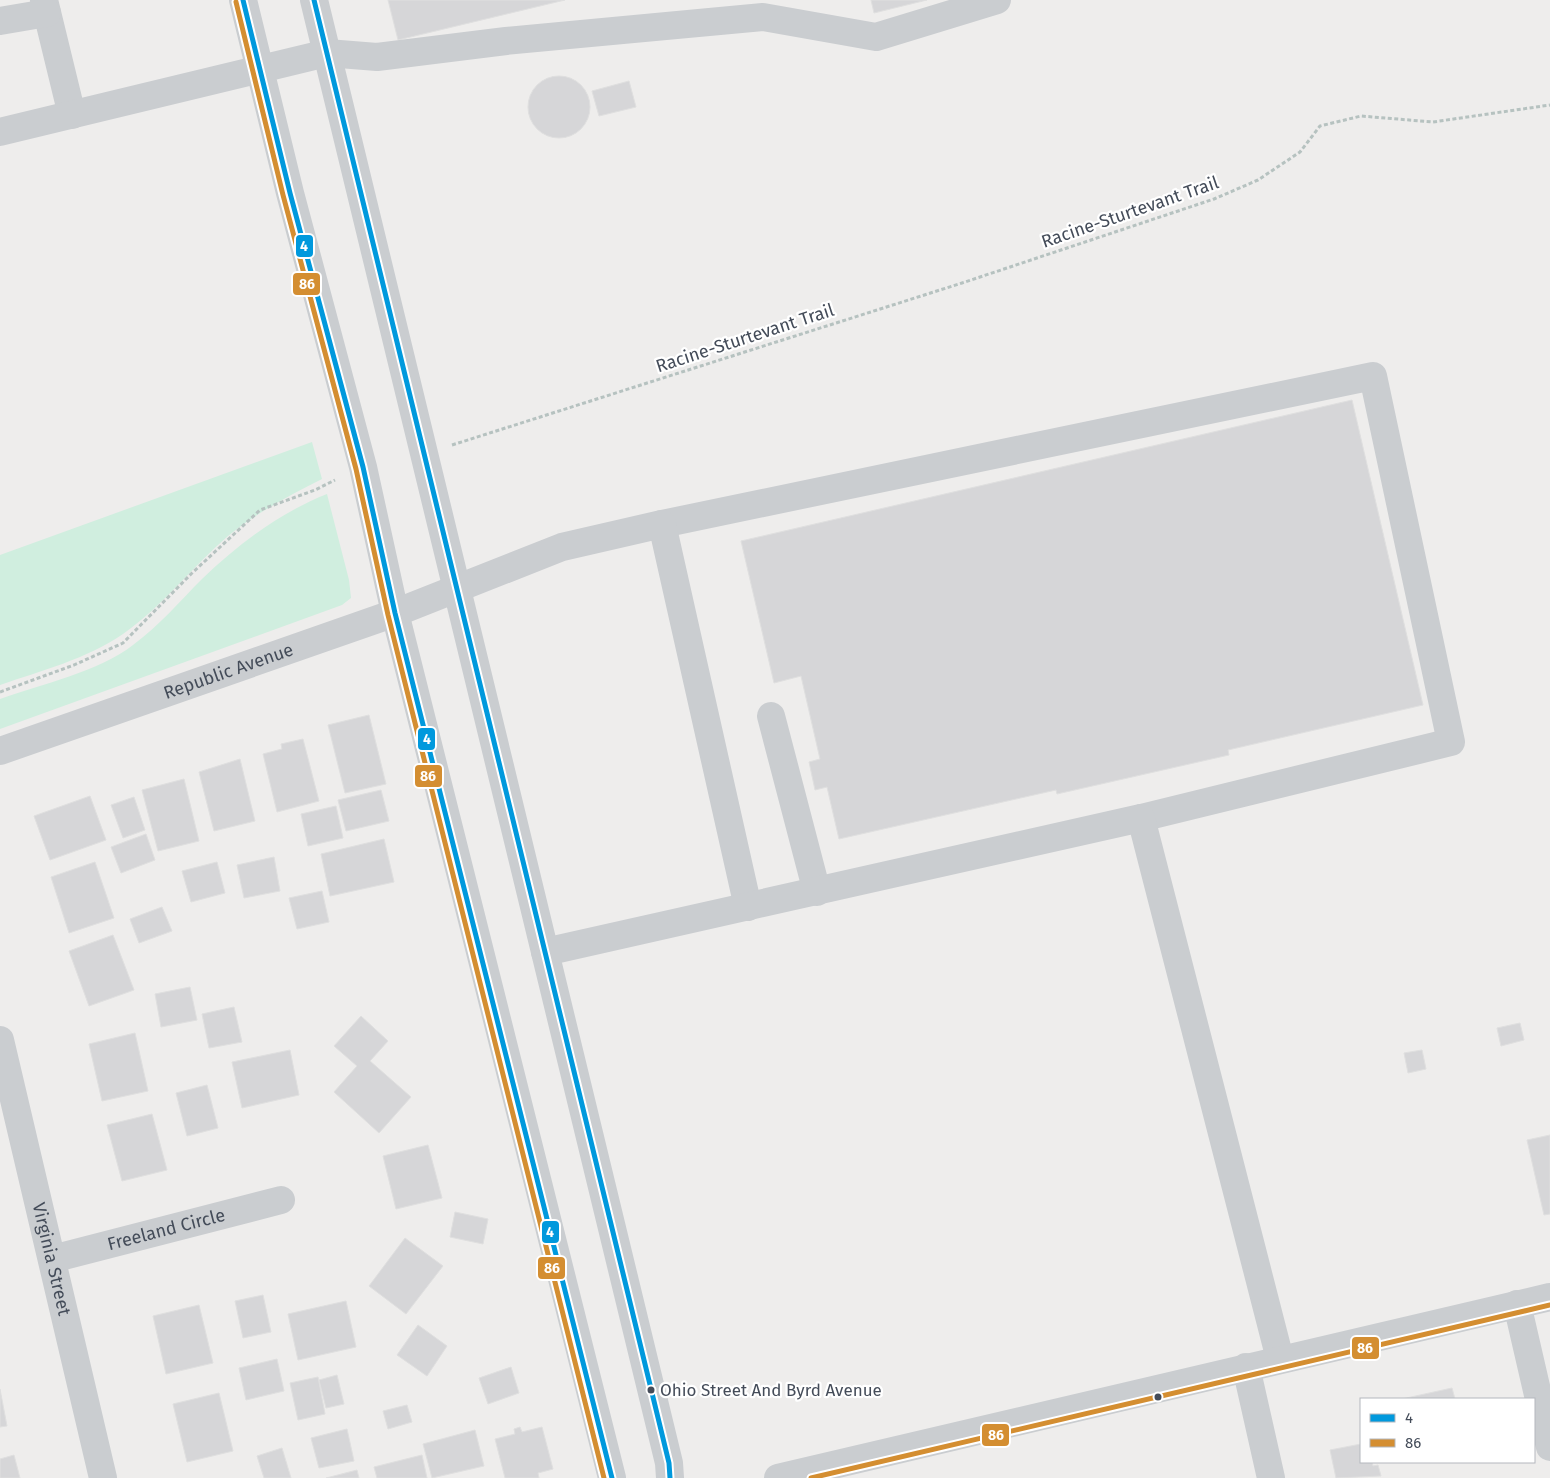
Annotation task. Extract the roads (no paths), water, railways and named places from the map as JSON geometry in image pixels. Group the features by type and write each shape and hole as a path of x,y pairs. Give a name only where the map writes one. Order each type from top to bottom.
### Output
{"street":[{"path":"243,0 290,193 363,467 395,613 612,1478"},
{"path":"314,0 669,1463 670,1478"},
{"path":"0,132 327,53 376,57 506,41 763,17 876,37 997,0"},
{"path":"0,22 46,6 72,115"},
{"name":"Republic Avenue","path":"0,751 395,613 562,547 662,524 1373,376 1451,742 1141,818"},
{"path":"662,524 748,907"},
{"path":"771,716 817,892"},
{"path":"545,952 1141,818 1280,1359"},
{"name":"Virginia Street","path":"0,1040 103,1478"},
{"name":"Freeland Circle","path":"52,1259 281,1200"},
{"path":"778,1478 1550,1296"},
{"path":"1517,1304 1550,1447"},
{"path":"1246,1367 1271,1478"}],"place":[{"name":"Ohio Street And Byrd Avenue","path":"651,1390"}]}
